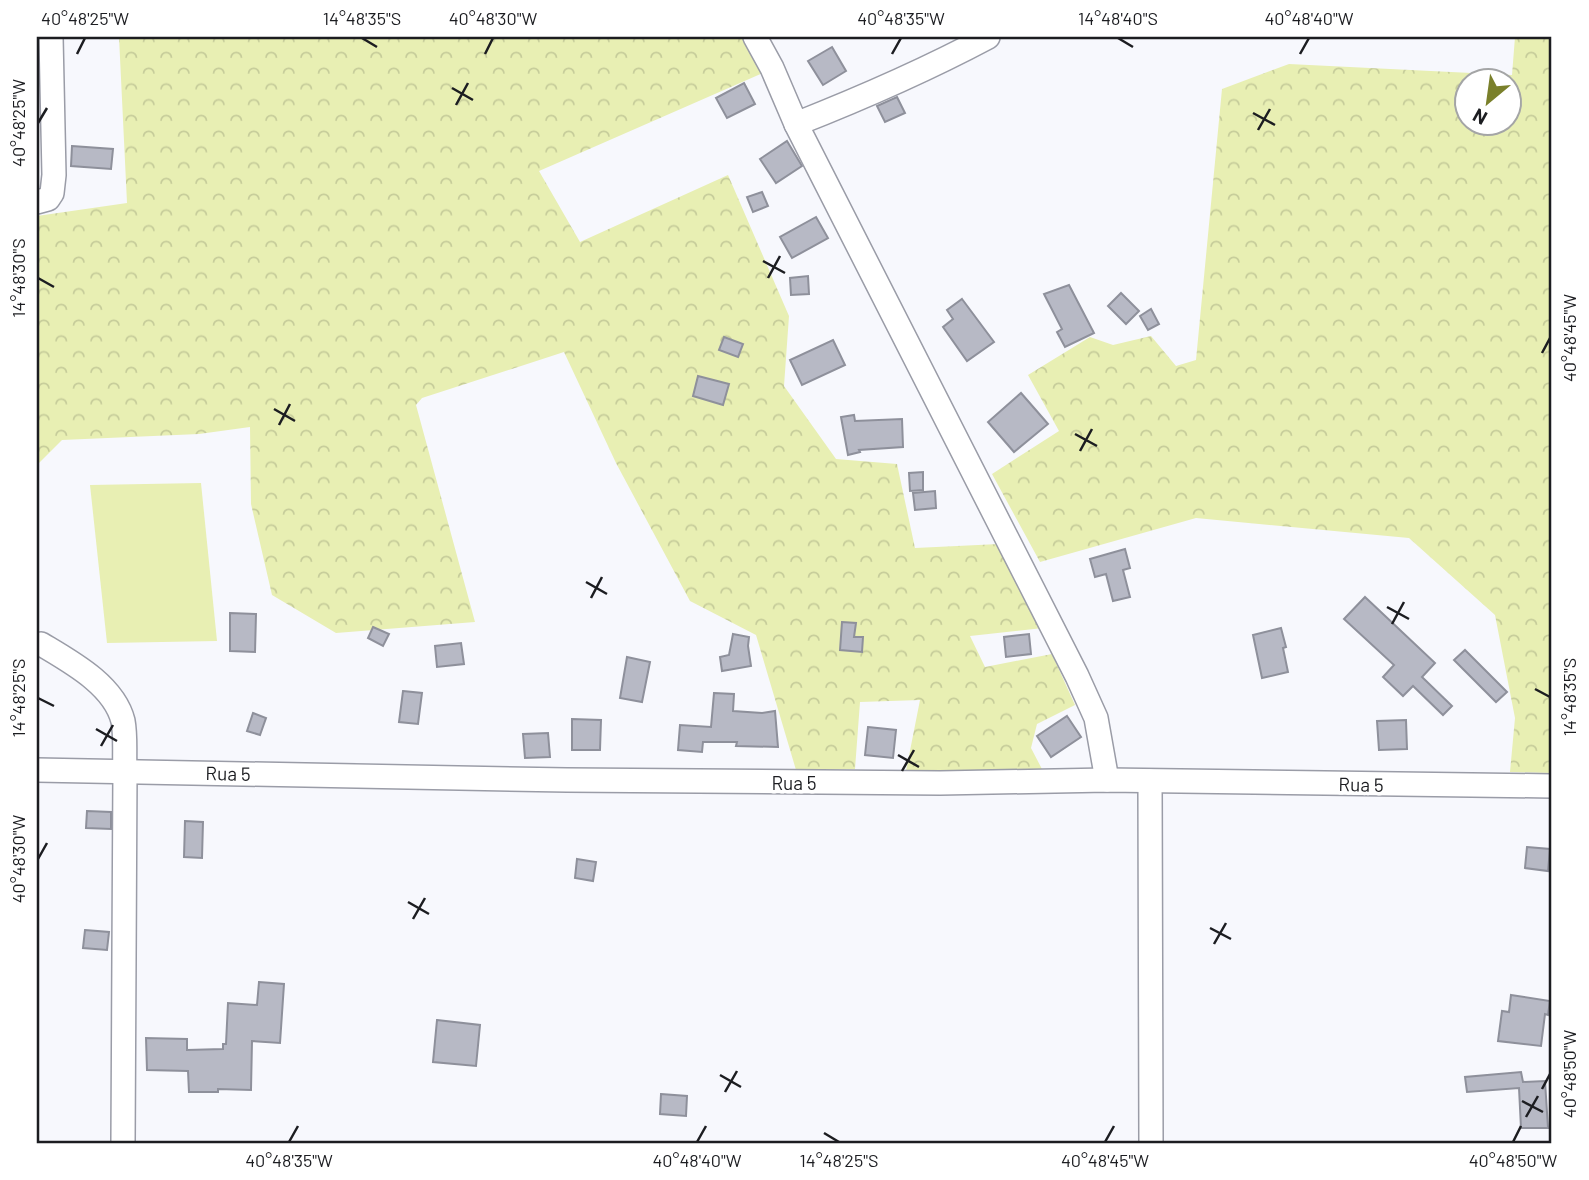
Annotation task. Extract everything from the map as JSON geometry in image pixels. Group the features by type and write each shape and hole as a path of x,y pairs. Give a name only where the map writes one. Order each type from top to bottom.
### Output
{"street":[{"path":"37,202 48,199 52,193 54,175 51,37"},
{"path":"755,37 772,68 796,124 1077,676 1096,718 1107,780"},
{"path":"796,124 871,95 988,37"},
{"path":"41,644 68,660 111,696 123,723 123,1143"},
{"name":"Rua 5","path":"37,770 595,780 940,783 1107,780 1552,786"},
{"path":"1150,781 1152,1143"}],"green space":[{"path":"119,37 745,37 765,72 539,171 580,242 728,175 789,316 784,386 836,459 897,464 915,548 999,544 1043,628 970,636 985,667 1052,654 1075,705 1037,724 1031,748 1043,771 906,771 920,700 860,702 855,769 796,770 756,635 690,601 616,463 564,352 422,398 416,405 475,622 336,633 272,595 251,504 250,427 199,434 62,440 37,465 37,216 127,203"},
{"path":"1515,37 1552,37 1552,773 1510,772 1515,718 1495,615 1409,538 1196,518 1040,562 992,474 1059,431 1028,375 1090,337 1113,345 1151,336 1176,366 1196,360 1222,89 1289,64 1452,72 1452,136 1522,136 1522,66 1513,66"},
{"path":"201,483 217,641 107,643 90,485"}],"building":[{"path":"832,47 846,71 823,85 808,61"},
{"path":"744,83 755,104 727,118 716,98"},
{"path":"897,97 905,113 885,122 877,106"},
{"path":"787,141 802,166 776,183 760,159"},
{"path":"72,146 113,149 111,169 71,166"},
{"path":"762,192 768,206 753,212 747,197"},
{"path":"816,217 828,238 792,258 780,237"},
{"path":"808,276 809,294 791,295 790,278"},
{"path":"1069,285 1094,333 1065,347 1057,332 1062,329 1044,294"},
{"path":"1121,293 1139,311 1126,324 1108,306"},
{"path":"962,299 994,342 967,361 943,327 953,319 947,310"},
{"path":"1151,309 1159,324 1148,330 1140,316"},
{"path":"724,337 743,344 738,357 719,350"},
{"path":"833,340 845,365 802,385 790,360"},
{"path":"698,376 729,384 723,405 693,396"},
{"path":"1021,393 1048,424 1014,452 988,422"},
{"path":"854,415 855,421 902,419 903,447 859,450 860,452 848,455 841,417"},
{"path":"923,472 923,490 910,491 909,473"},
{"path":"935,491 936,508 915,510 913,493"},
{"path":"1125,549 1130,568 1123,570 1130,597 1113,601 1106,574 1095,577 1090,559"},
{"path":"1365,597 1435,663 1422,677 1452,706 1443,715 1413,686 1403,696 1383,677 1394,665 1344,619"},
{"path":"230,613 256,614 255,652 230,651"},
{"path":"842,622 856,623 854,637 863,637 862,652 840,650"},
{"path":"373,627 389,634 383,646 368,638"},
{"path":"1281,628 1288,672 1262,678 1253,635"},
{"path":"733,634 749,637 751,666 722,671 720,657 729,655"},
{"path":"1029,634 1031,654 1006,657 1004,637"},
{"path":"461,643 464,664 437,667 435,646"},
{"path":"1465,650 1507,692 1496,702 1454,660"},
{"path":"627,657 650,662 642,702 620,698"},
{"path":"403,691 422,693 418,724 399,722"},
{"path":"714,693 734,694 733,711 775,711 778,747 736,746 737,742 703,742 702,752 678,750 680,725 711,727"},
{"path":"253,713 266,718 260,735 247,731"},
{"path":"1067,716 1081,737 1051,757 1037,736"},
{"path":"572,719 601,720 600,750 572,750"},
{"path":"1406,720 1407,749 1379,750 1377,721"},
{"path":"868,727 896,730 893,758 865,755"},
{"path":"548,733 550,757 525,758 523,734"},
{"path":"87,811 111,812 111,829 86,828"},
{"path":"185,821 203,822 202,858 184,857"},
{"path":"1527,847 1550,849 1548,871 1525,868"},
{"path":"577,859 596,862 593,881 575,878"},
{"path":"85,930 109,932 107,950 83,948"},
{"path":"259,982 284,984 280,1043 252,1041 251,1090 189,1092 188,1071 147,1070 146,1038 187,1039 187,1050 223,1049 223,1044 226,1044 228,1003 257,1005"},
{"path":"1511,995 1550,1001 1548,1015 1545,1014 1541,1046 1498,1041 1502,1011 1509,1012"},
{"path":"437,1020 480,1025 476,1066 433,1062"},
{"path":"1521,1072 1523,1082 1545,1081 1548,1128 1521,1128 1519,1088 1467,1092 1465,1077"},
{"path":"661,1094 687,1096 686,1116 660,1114"}]}
